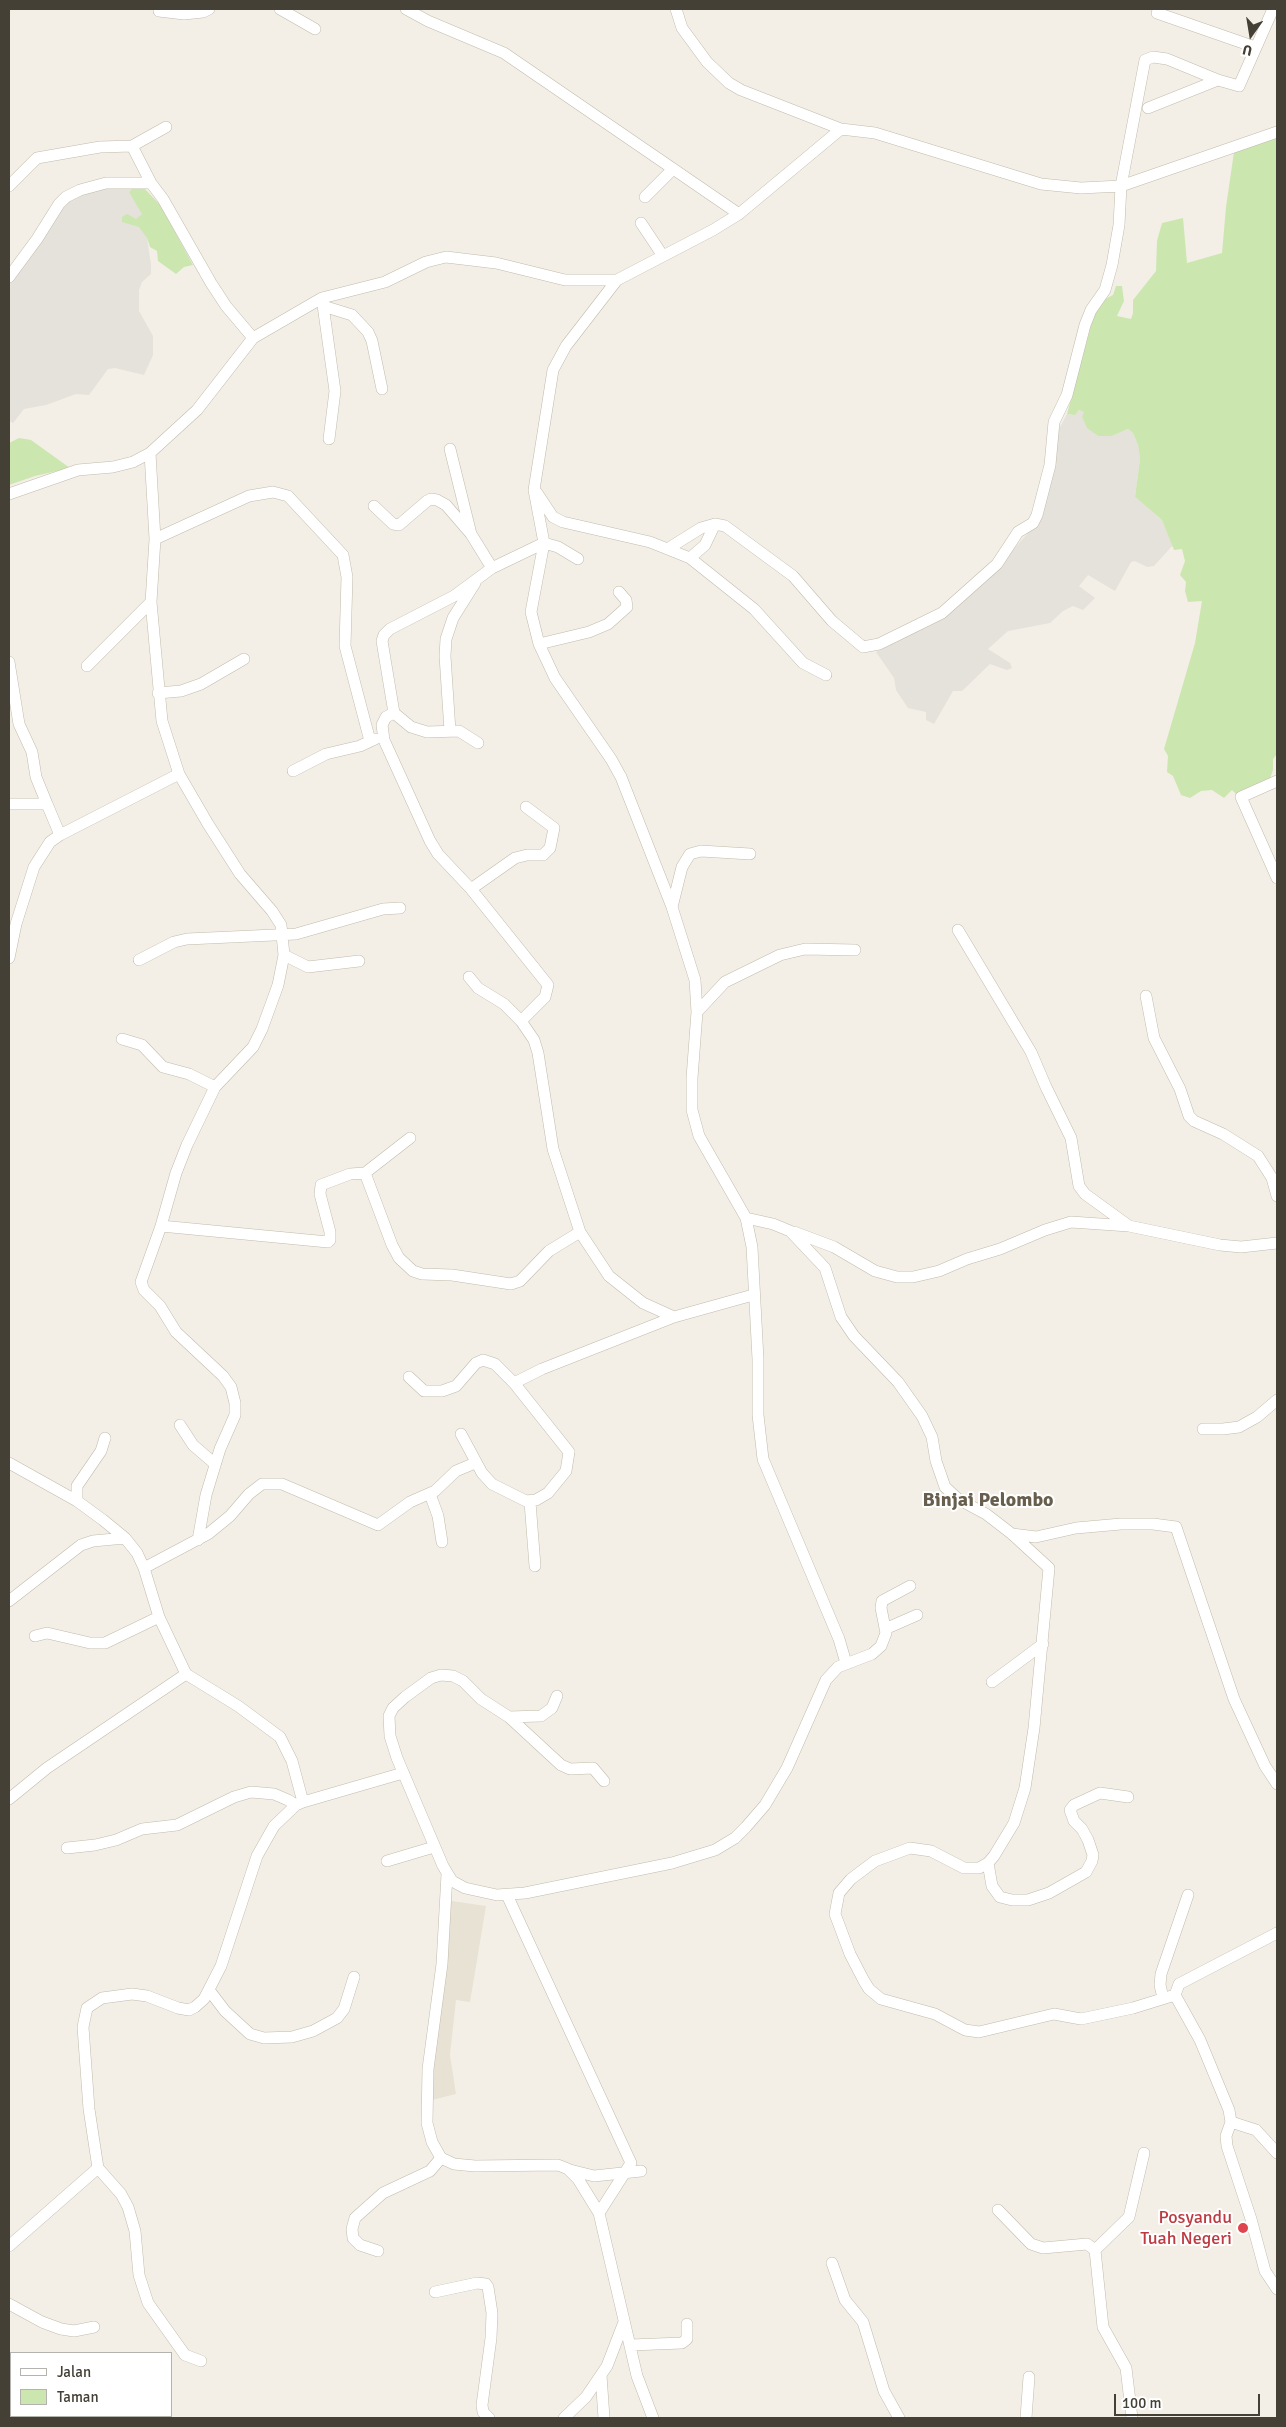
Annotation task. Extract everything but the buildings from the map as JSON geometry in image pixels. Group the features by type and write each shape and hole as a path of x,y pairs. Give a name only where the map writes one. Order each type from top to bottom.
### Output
{"street":[{"path":"159,11 184,14 203,12 209,9"},
{"path":"280,9 315,29"},
{"path":"406,9 428,21 504,53 738,214"},
{"path":"676,9 682,28 707,62 729,83 762,100 841,129 875,133 1041,184 1082,188 1121,186 1277,132"},
{"path":"669,548 692,533 715,524 731,530 793,576 832,621 863,647 879,644 942,613 997,564 1018,532 1033,523 1037,515 1050,465 1054,422 1067,395 1085,325 1091,310 1104,290 1112,265 1119,225 1121,186 1145,60 1153,57 1167,60 1239,86 1272,9"},
{"path":"1157,13 1255,47"},
{"path":"1148,108 1218,80"},
{"path":"9,186 37,158 60,152 100,147 132,146 166,127"},
{"path":"841,129 738,214 713,230 617,280 566,346 553,370 534,490 544,543 531,612 538,644 555,678 611,758 621,777 672,907 695,980 697,1012 692,1078 692,1110 699,1136 746,1218 752,1247 753,1295 758,1359 758,1415 763,1459 839,1639 846,1663"},
{"path":"132,146 151,183 163,199 226,306 253,338"},
{"path":"645,197 672,170"},
{"path":"9,277 37,239 58,204 66,197 80,190 106,183 151,183"},
{"path":"641,223 663,256"},
{"path":"9,494 78,470 113,467 133,462 150,453 197,410 253,338 323,302 385,282 426,262 446,257 496,262 565,280 617,280"},
{"path":"323,302 352,315 368,332 372,341 382,389"},
{"path":"323,302 335,391 329,439"},
{"path":"450,449 471,534"},
{"path":"150,453 156,539 150,602 162,721 179,774 228,858 272,911 280,925 283,936 284,955 278,985 262,1029 253,1046 215,1087 176,1173 161,1226 141,1278 141,1287 160,1306 176,1332 223,1376 231,1388 235,1403 234,1415 215,1464 206,1495 198,1540"},
{"path":"534,490 553,517 563,522 600,529 669,548 690,558 754,609 803,663 826,675"},
{"path":"156,539 250,496 273,492 288,496 343,555 347,577 344,627 346,657 370,742"},
{"path":"374,506 397,526 431,499 437,500 446,505 471,534 492,568"},
{"path":"690,558 705,545 715,524"},
{"path":"478,743 464,732 427,732 412,726 394,714 382,641 384,635 390,629 454,596 492,568 544,543 558,547 578,559"},
{"path":"450,731 445,656 446,639 453,618 481,575"},
{"path":"538,644 589,632 608,624 626,607 626,600 620,592"},
{"path":"87,666 150,602"},
{"path":"158,693 181,691 201,684 244,659"},
{"path":"9,662 19,724 32,752 36,777 60,835"},
{"path":"394,714 384,721 383,734 402,782 430,841 451,870 471,889 548,985 545,997 521,1021"},
{"path":"293,771 326,754 370,742 383,734"},
{"path":"9,958 16,924 34,867 50,842 60,835 179,774"},
{"path":"1277,781 1241,796 1277,878"},
{"path":"9,804 48,804"},
{"path":"471,889 516,858 527,855 542,855 550,848 554,828 526,807"},
{"path":"672,907 682,867 690,854 701,851 750,854"},
{"path":"139,960 174,942 187,939 228,936 283,936 315,930 388,908 400,908"},
{"path":"958,930 1031,1052 1071,1138 1079,1186 1096,1203 1129,1226"},
{"path":"697,1012 725,982 780,955 805,949 855,950"},
{"path":"284,955 308,967 359,962"},
{"path":"469,977 478,988 504,1004 521,1021 534,1040 538,1052 553,1150 580,1232 609,1276 643,1303 674,1317"},
{"path":"1146,996 1154,1038 1180,1089 1189,1116 1194,1121 1223,1134 1258,1156 1272,1178 1277,1196"},
{"path":"122,1040 142,1045 163,1067 189,1074 215,1087"},
{"path":"161,1226 328,1242 331,1238 320,1194 321,1185 350,1174 365,1173 410,1138"},
{"path":"365,1173 392,1245 407,1266 422,1274 452,1275 506,1285 515,1283 549,1251 580,1232"},
{"path":"746,1218 773,1224 834,1247 875,1271 897,1277 913,1277 939,1271 1058,1225 1082,1222 1129,1226 1220,1244 1241,1246 1277,1243"},
{"path":"790,1231 826,1268 838,1310 854,1336 898,1382 922,1416 932,1438 936,1461 945,1488 958,1499 986,1514 1012,1534 1049,1568 1034,1728 1022,1800 1009,1832 988,1863 979,1868 964,1868 931,1851 910,1848 875,1860 844,1886 836,1902 836,1919 858,1970 873,1993 888,2002 935,2014 965,2030 979,2032 1054,2014 1085,2019 1175,1995"},
{"path":"514,1383 542,1369 674,1317 753,1295"},
{"path":"409,1377 424,1391 442,1391 456,1386 476,1363 486,1360 495,1364 514,1383 564,1444 570,1456 566,1471 559,1482 538,1500 530,1502 511,1495 489,1482 475,1463 461,1434"},
{"path":"1202,1428 1223,1430 1239,1427 1257,1417 1277,1400"},
{"path":"180,1425 193,1446 215,1464"},
{"path":"77,1501 77,1486 104,1445 105,1438"},
{"path":"9,1463 77,1501 126,1538 144,1568 159,1617 186,1674 238,1706 280,1738 292,1760 299,1804"},
{"path":"144,1568 198,1540 230,1516 255,1488 268,1483 282,1484 378,1525 410,1502 430,1494 456,1471 475,1463"},
{"path":"430,1494 438,1516 442,1542"},
{"path":"530,1502 535,1566"},
{"path":"1012,1534 1036,1537 1076,1528 1121,1524 1153,1524 1176,1527 1234,1700 1265,1766 1277,1784"},
{"path":"9,1601 81,1545 93,1541 126,1538"},
{"path":"604,1782 592,1768 570,1769 561,1765 547,1755 509,1717 481,1699 457,1678 445,1675 431,1678 405,1697 389,1716 390,1736 403,1773 447,1874 452,1880 474,1892 507,1895 545,1890 672,1863 715,1850 735,1838 765,1805 787,1768 826,1680 834,1670 879,1649 884,1643 885,1629 881,1608 882,1601 910,1586"},
{"path":"885,1629 917,1615"},
{"path":"35,1636 47,1633 90,1643 105,1643 159,1617"},
{"path":"992,1682 1043,1644"},
{"path":"9,1799 47,1768 186,1674"},
{"path":"509,1717 541,1716 552,1708 557,1696"},
{"path":"201,2361 185,2355 148,2303 139,2275 135,2231 128,2207 120,2194 98,2168 89,2109 83,2026 87,2008 102,1998 132,1994 147,1996 178,2008 189,2010 204,1999 231,1939 257,1856 274,1826 299,1804 403,1773"},
{"path":"67,1848 102,1844 142,1829 177,1825 210,1808 251,1792 274,1794 299,1804"},
{"path":"988,1863 992,1886 1000,1896 1012,1900 1028,1900 1049,1893 1086,1872 1092,1861 1093,1855 1088,1840 1082,1829 1074,1822 1070,1810 1074,1805 1100,1794 1128,1796"},
{"path":"386,1860 434,1847"},
{"path":"447,1874 442,1954 432,2032 427,2098 427,2123 432,2142 441,2158 462,2166 550,2164 594,2176 642,2171"},
{"path":"1163,1998 1160,1985 1162,1974 1188,1894"},
{"path":"507,1895 631,2163 626,2174 599,2213"},
{"path":"1277,1933 1179,1984 1175,1995 1200,2040 1229,2110 1231,2122 1226,2136 1227,2146 1251,2219 1265,2271 1277,2289"},
{"path":"209,1990 225,2012 250,2034 264,2038 292,2037 313,2031 337,2018 344,2009 354,1977"},
{"path":"1231,2122 1256,2130 1277,2153"},
{"path":"1094,2250 1130,2217 1144,2153"},
{"path":"378,2251 360,2245 353,2238 352,2225 355,2218 383,2194 430,2170 441,2158"},
{"path":"9,2246 98,2168"},
{"path":"568,2169 587,2191 599,2213 637,2376 653,2418"},
{"path":"998,2210 1031,2244 1043,2248 1087,2244 1094,2250 1103,2327 1126,2368 1132,2418"},
{"path":"832,2263 845,2300 862,2322 884,2391 897,2418"},
{"path":"435,2292 477,2283 486,2284 488,2288 492,2312 491,2338 482,2405 483,2412 489,2418"},
{"path":"9,2304 42,2322 61,2329 74,2331 94,2327"},
{"path":"564,2418 586,2397 602,2375 612,2356 624,2322"},
{"path":"631,2346 682,2343 687,2339 687,2324"},
{"path":"602,2375 604,2418"},
{"path":"1026,2418 1029,2377"}],"shaded area":[{"path":"133,186 129,192 142,214 137,219 147,238 151,265 151,274 142,282 139,290 139,311 153,336 153,355 144,375 115,368 108,369 89,395 76,394 46,405 24,409 13,423 9,421 9,283 63,203 96,189"},
{"path":"1079,410 1085,412 1082,417 1087,427 1098,436 1112,436 1128,429 1133,433 1138,445 1140,459 1135,497 1162,520 1173,545 1154,566 1147,567 1135,561 1131,562 1115,591 1088,575 1079,586 1095,598 1083,610 1073,606 1063,611 1050,623 1008,631 988,649 1010,663 1012,668 1007,670 990,664 962,691 953,691 934,724 926,720 926,712 908,708 896,690 894,678 876,652 932,622 993,572 1029,532 1040,511 1054,439 1067,414 1074,415"},
{"path":"445,1900 486,1906 470,2002 456,2000 450,2055 456,2094 428,2101"}],"green space":[{"path":"1277,137 1277,754 1273,759 1273,770 1270,779 1236,794 1232,790 1224,798 1212,790 1201,791 1190,798 1181,795 1173,776 1167,772 1168,756 1164,749 1195,643 1202,601 1188,602 1185,591 1186,582 1180,575 1185,561 1182,549 1174,550 1162,520 1135,497 1140,459 1138,445 1133,433 1128,429 1112,436 1098,436 1087,428 1082,417 1084,412 1079,410 1075,415 1067,414 1095,311 1103,300 1113,295 1116,286 1122,286 1124,301 1117,316 1131,319 1133,300 1156,271 1157,241 1162,223 1183,218 1187,263 1222,253 1234,152"},
{"path":"135,185 145,189 161,206 193,265 184,267 176,274 158,261 157,251 150,247 147,238 139,227 122,222 122,217 127,214 136,219 142,214 129,192"},
{"path":"19,438 31,440 70,468 35,476 9,485 9,443"}],"place":[{"name":"Posyandu Tuah Negeri","path":"1243,2228"}],"district":[{"name":"Binjai Pelombo","path":"988,1501"}]}
